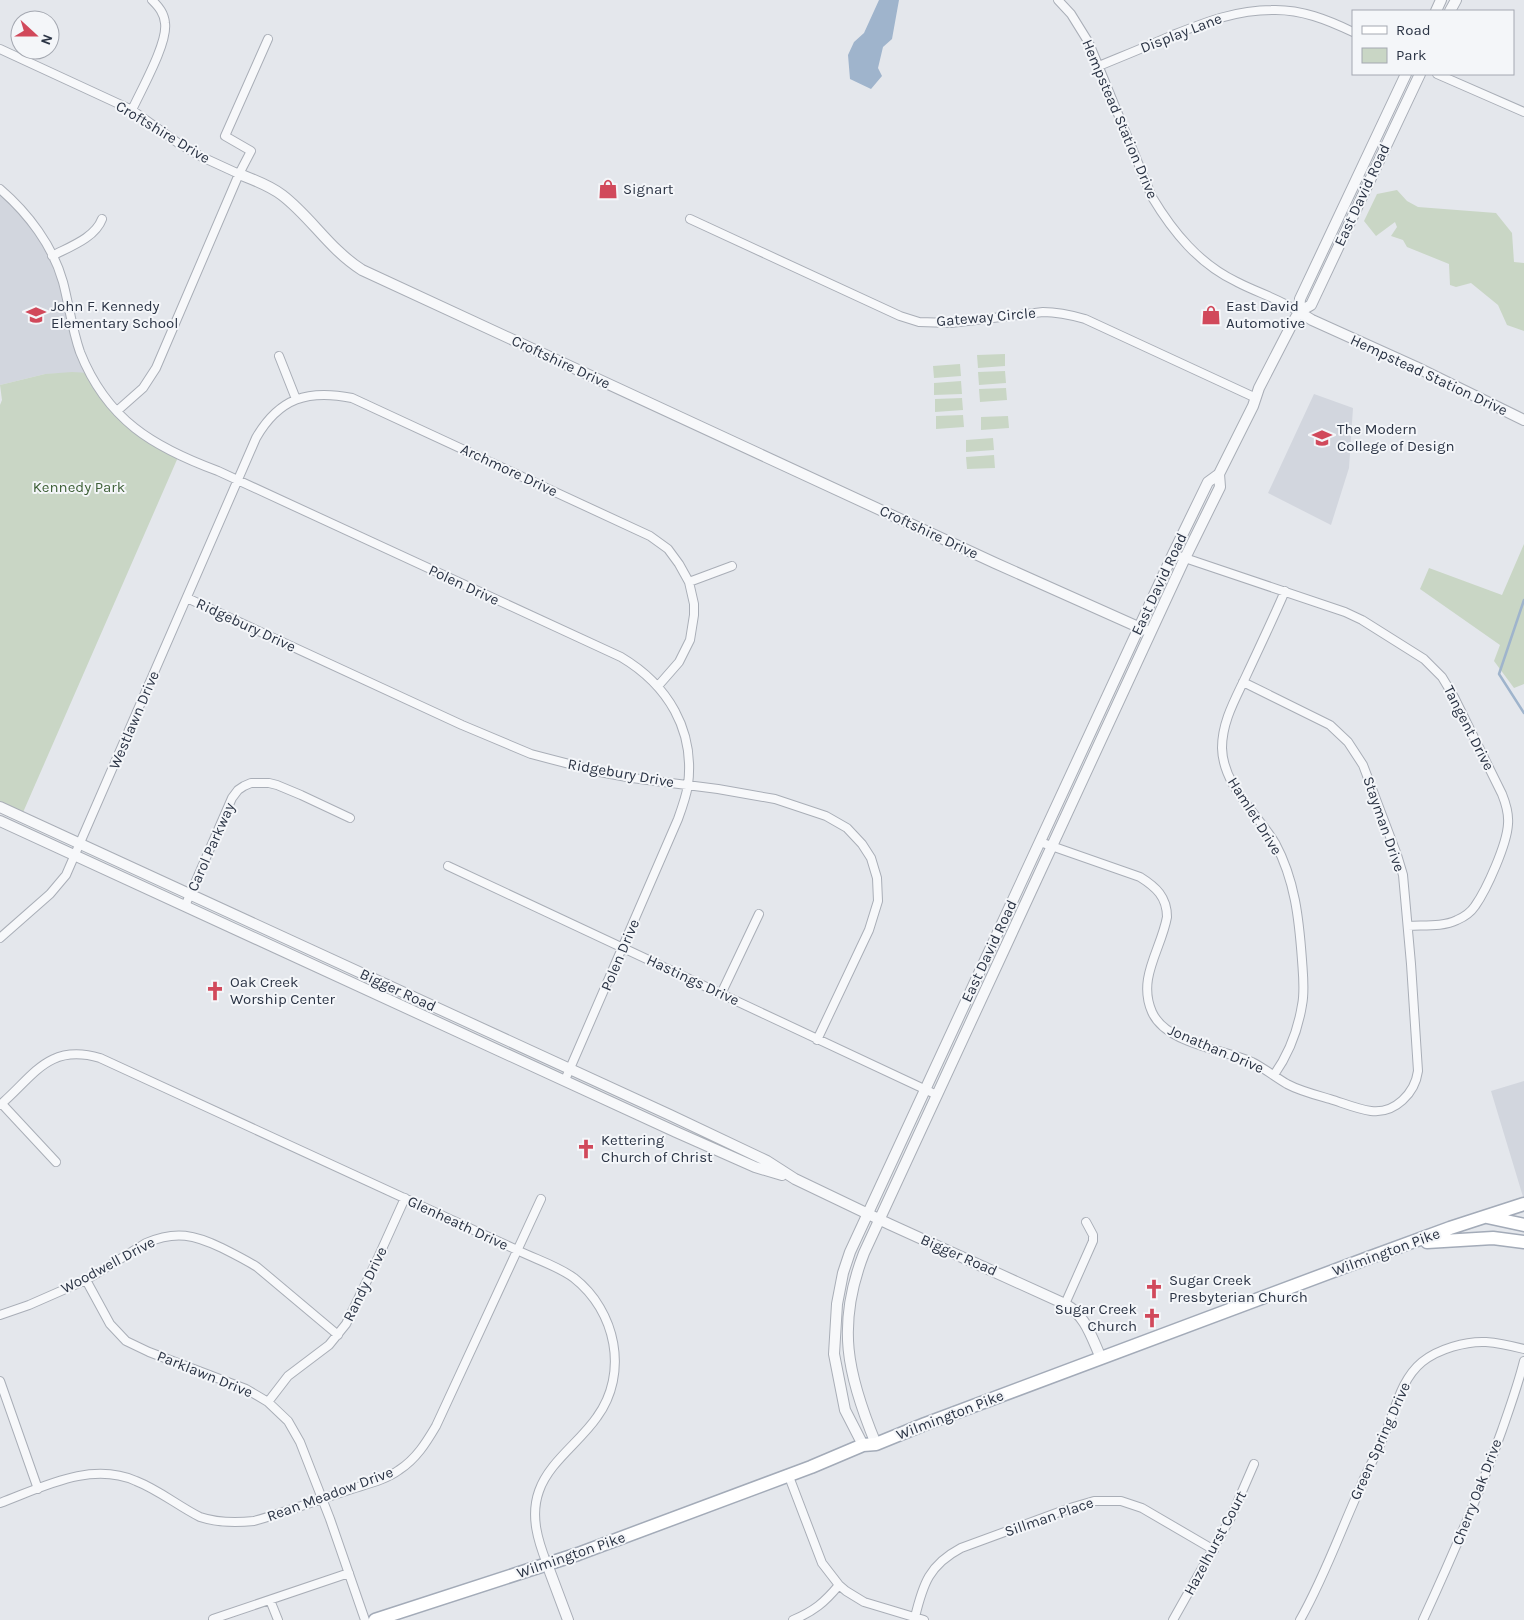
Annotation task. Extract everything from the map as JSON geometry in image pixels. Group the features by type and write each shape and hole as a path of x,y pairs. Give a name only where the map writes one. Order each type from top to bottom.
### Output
{"main road":[{"name":"Wilmington Pike","path":"375,1620 578,1554 788,1474 1412,1243 1524,1204"},
{"path":"1412,1243 1493,1238 1520,1241 1522,1224 1486,1217"}],"street":[{"path":"132,110 152,68 165,33 164,16 160,8 152,0"},
{"name":"Hempstead Station Drive","path":"1058,0 1089,43 1152,197 1163,216 1178,235 1206,262 1237,282 1267,295 1312,320 1416,367 1524,420"},
{"name":"Display Lane","path":"1099,66 1211,20 1248,11 1274,9 1298,12 1316,16 1352,32"},
{"path":"116,411 143,388 156,368 239,174 251,151 225,136 268,39"},
{"name":"Croftshire Drive","path":"0,49 132,110 178,144 280,193 341,256 362,270 1011,571 1151,632"},
{"name":"East David Road","path":"869,1444 845,1410 834,1354 835,1316 843,1273 850,1252 1173,554 1208,482 1219,474 1263,380 1299,312 1300,299 1406,75"},
{"name":"East David Road","path":"1299,312 1311,305 1420,75"},
{"path":"1439,75 1524,112"},
{"name":"Polen Drive","path":"0,189 37,229 52,256 62,280 80,350 94,379 116,411 135,429 159,446 621,657 658,686 673,708 686,741 689,766 688,785 678,819 565,1080"},
{"path":"52,256 91,234 100,225 102,219"},
{"name":"Gateway Circle","path":"690,219 900,316 919,322 950,323 1043,312 1058,312 1086,319 1256,398"},
{"path":"279,356 296,399"},
{"name":"Archmore Drive","path":"237,480 261,428 278,411 296,399 314,395 352,398 650,536 668,549 679,564 689,582 694,604 690,640 679,662 658,686"},
{"name":"East David Road","path":"869,1444 866,1420 850,1365 847,1327 849,1305 856,1274 878,1219 1185,558 1220,487 1219,474"},
{"name":"Westlawn Drive","path":"0,938 58,886 66,875 237,480"},
{"name":"Tangent Drive","path":"1173,554 1345,612 1362,620 1415,653 1434,667 1442,677 1454,696 1502,794 1508,817 1507,832 1502,851 1475,906 1466,915 1450,923 1408,926"},
{"path":"689,582 732,566"},
{"name":"Hamlet Drive","path":"1274,1075 1287,1052 1302,1007 1303,987 1299,917 1284,862 1267,831 1233,784 1228,774 1222,750 1225,726 1243,682 1286,591"},
{"name":"Ridgebury Drive","path":"187,598 462,725 517,748 600,772 734,791 775,800 826,816 840,823 855,835 871,858 877,878 877,910 817,1040"},
{"name":"Stayman Drive","path":"1243,682 1330,725 1348,742 1358,755 1397,855 1405,887 1418,1071 1411,1092"},
{"name":"Carol Parkway","path":"186,906 232,798 244,786 260,782 278,785 350,818"},
{"name":"Bigger Road","path":"0,807 767,1161 793,1178 878,1219 1064,1304 1074,1309 1083,1319 1102,1358"},
{"name":"Bigger Road","path":"0,821 755,1167 793,1178"},
{"name":"Jonathan Drive","path":"1040,842 1140,877 1151,884 1163,897 1167,909 1167,917 1149,970 1146,992 1152,1014 1162,1026 1186,1040 1249,1061 1296,1088 1370,1111 1390,1108 1402,1101 1411,1092"},
{"name":"Hastings Drive","path":"448,866 937,1095"},
{"path":"721,994 759,914"},
{"name":"Glenheath Drive","path":"1,1105 49,1060 67,1054 90,1055 118,1066 566,1273 584,1287 601,1309 608,1323 614,1345 614,1374 603,1408 586,1432 550,1471 539,1490 535,1502 537,1534 568,1620"},
{"path":"1,1105 56,1162"},
{"name":"Randy Drive","path":"268,1402 288,1376 323,1350 338,1335 352,1315 405,1198"},
{"name":"Rean Meadow Drive","path":"0,1503 78,1475 100,1472 125,1476 138,1481 200,1517 236,1523 254,1521 393,1474 409,1463 426,1444 436,1426 541,1199"},
{"path":"1064,1304 1093,1241 1093,1235 1086,1222"},
{"name":"Woodwell Drive","path":"0,1315 46,1298 86,1280 146,1243 176,1235 197,1237 245,1259 338,1335"},
{"name":"Parklawn Drive","path":"86,1280 110,1324 126,1341 149,1352 246,1389 268,1402 284,1417 300,1442 365,1620"},
{"name":"Green Spring Drive","path":"1300,1620 1317,1588 1409,1376 1422,1362 1434,1355 1462,1345 1486,1342 1524,1349"},
{"name":"Cherry Oak Drive","path":"1424,1620 1486,1477 1524,1361"},
{"path":"0,1381 38,1489"},
{"name":"Hazelhurst Court","path":"1173,1620 1214,1550 1254,1464"},
{"path":"788,1474 822,1563 839,1585 846,1592 864,1602 924,1620"},
{"name":"Sillman Place","path":"914,1617 929,1575 941,1560 961,1548 1052,1514 1094,1501 1109,1500 1132,1504 1142,1508 1214,1550"},
{"path":"213,1619 349,1573"},
{"path":"793,1620 810,1613 818,1607 839,1585"},
{"path":"270,1600 278,1620"}],"shaded area":[{"name":"John F. Kennedy Elementary School","path":"0,189 8,195 52,256 80,350 90,373 45,374 0,385"},
{"name":"The Modern College of Design","path":"1314,394 1353,408 1349,468 1331,525 1268,493"},
{"path":"1524,1081 1524,1200 1491,1091"}],"green space":[{"path":"1397,190 1407,201 1418,207 1496,213 1512,233 1514,262 1524,263 1524,331 1507,325 1498,305 1471,283 1456,287 1450,285 1449,264 1407,247 1403,240 1391,236 1397,227 1395,222 1376,236 1364,221 1377,194"},
{"path":"1005,354 1005,366 978,368 977,355"},
{"path":"960,364 961,376 934,378 933,366"},
{"path":"1005,371 1006,383 979,385 978,372"},
{"name":"Kennedy Park","path":"90,373 117,411 179,455 21,817 0,807 0,405 2,400 0,385 45,374"},
{"path":"961,381 962,394 934,395 934,383"},
{"path":"1006,388 1007,400 980,402 979,389"},
{"path":"962,398 963,410 935,412 935,399"},
{"path":"963,415 964,427 936,429 936,416"},
{"path":"1008,416 1009,428 981,430 981,417"},
{"path":"993,438 994,450 966,452 966,440"},
{"path":"994,455 995,468 967,469 966,457"},
{"path":"1524,544 1524,684 1514,688 1494,661 1500,645 1420,589 1429,568 1502,595"}],"water":[{"path":"879,0 899,0 892,39 883,47 878,68 882,76 871,89 850,79 848,55 854,42 864,33"}],"waterway":[{"path":"1524,600 1499,674 1524,713"}],"place":[{"name":"Signart","path":"608,189"},
{"name":"John F. Kennedy Elementary School","path":"36,315"},
{"name":"East David Automotive","path":"1211,315"},
{"name":"The Modern College of Design","path":"1322,438"},
{"name":"Oak Creek Worship Center","path":"215,991"},
{"name":"Kettering Church of Christ","path":"586,1149"},
{"name":"Sugar Creek Presbyterian Church","path":"1154,1289"},
{"name":"Sugar Creek Church","path":"1152,1318"}]}
